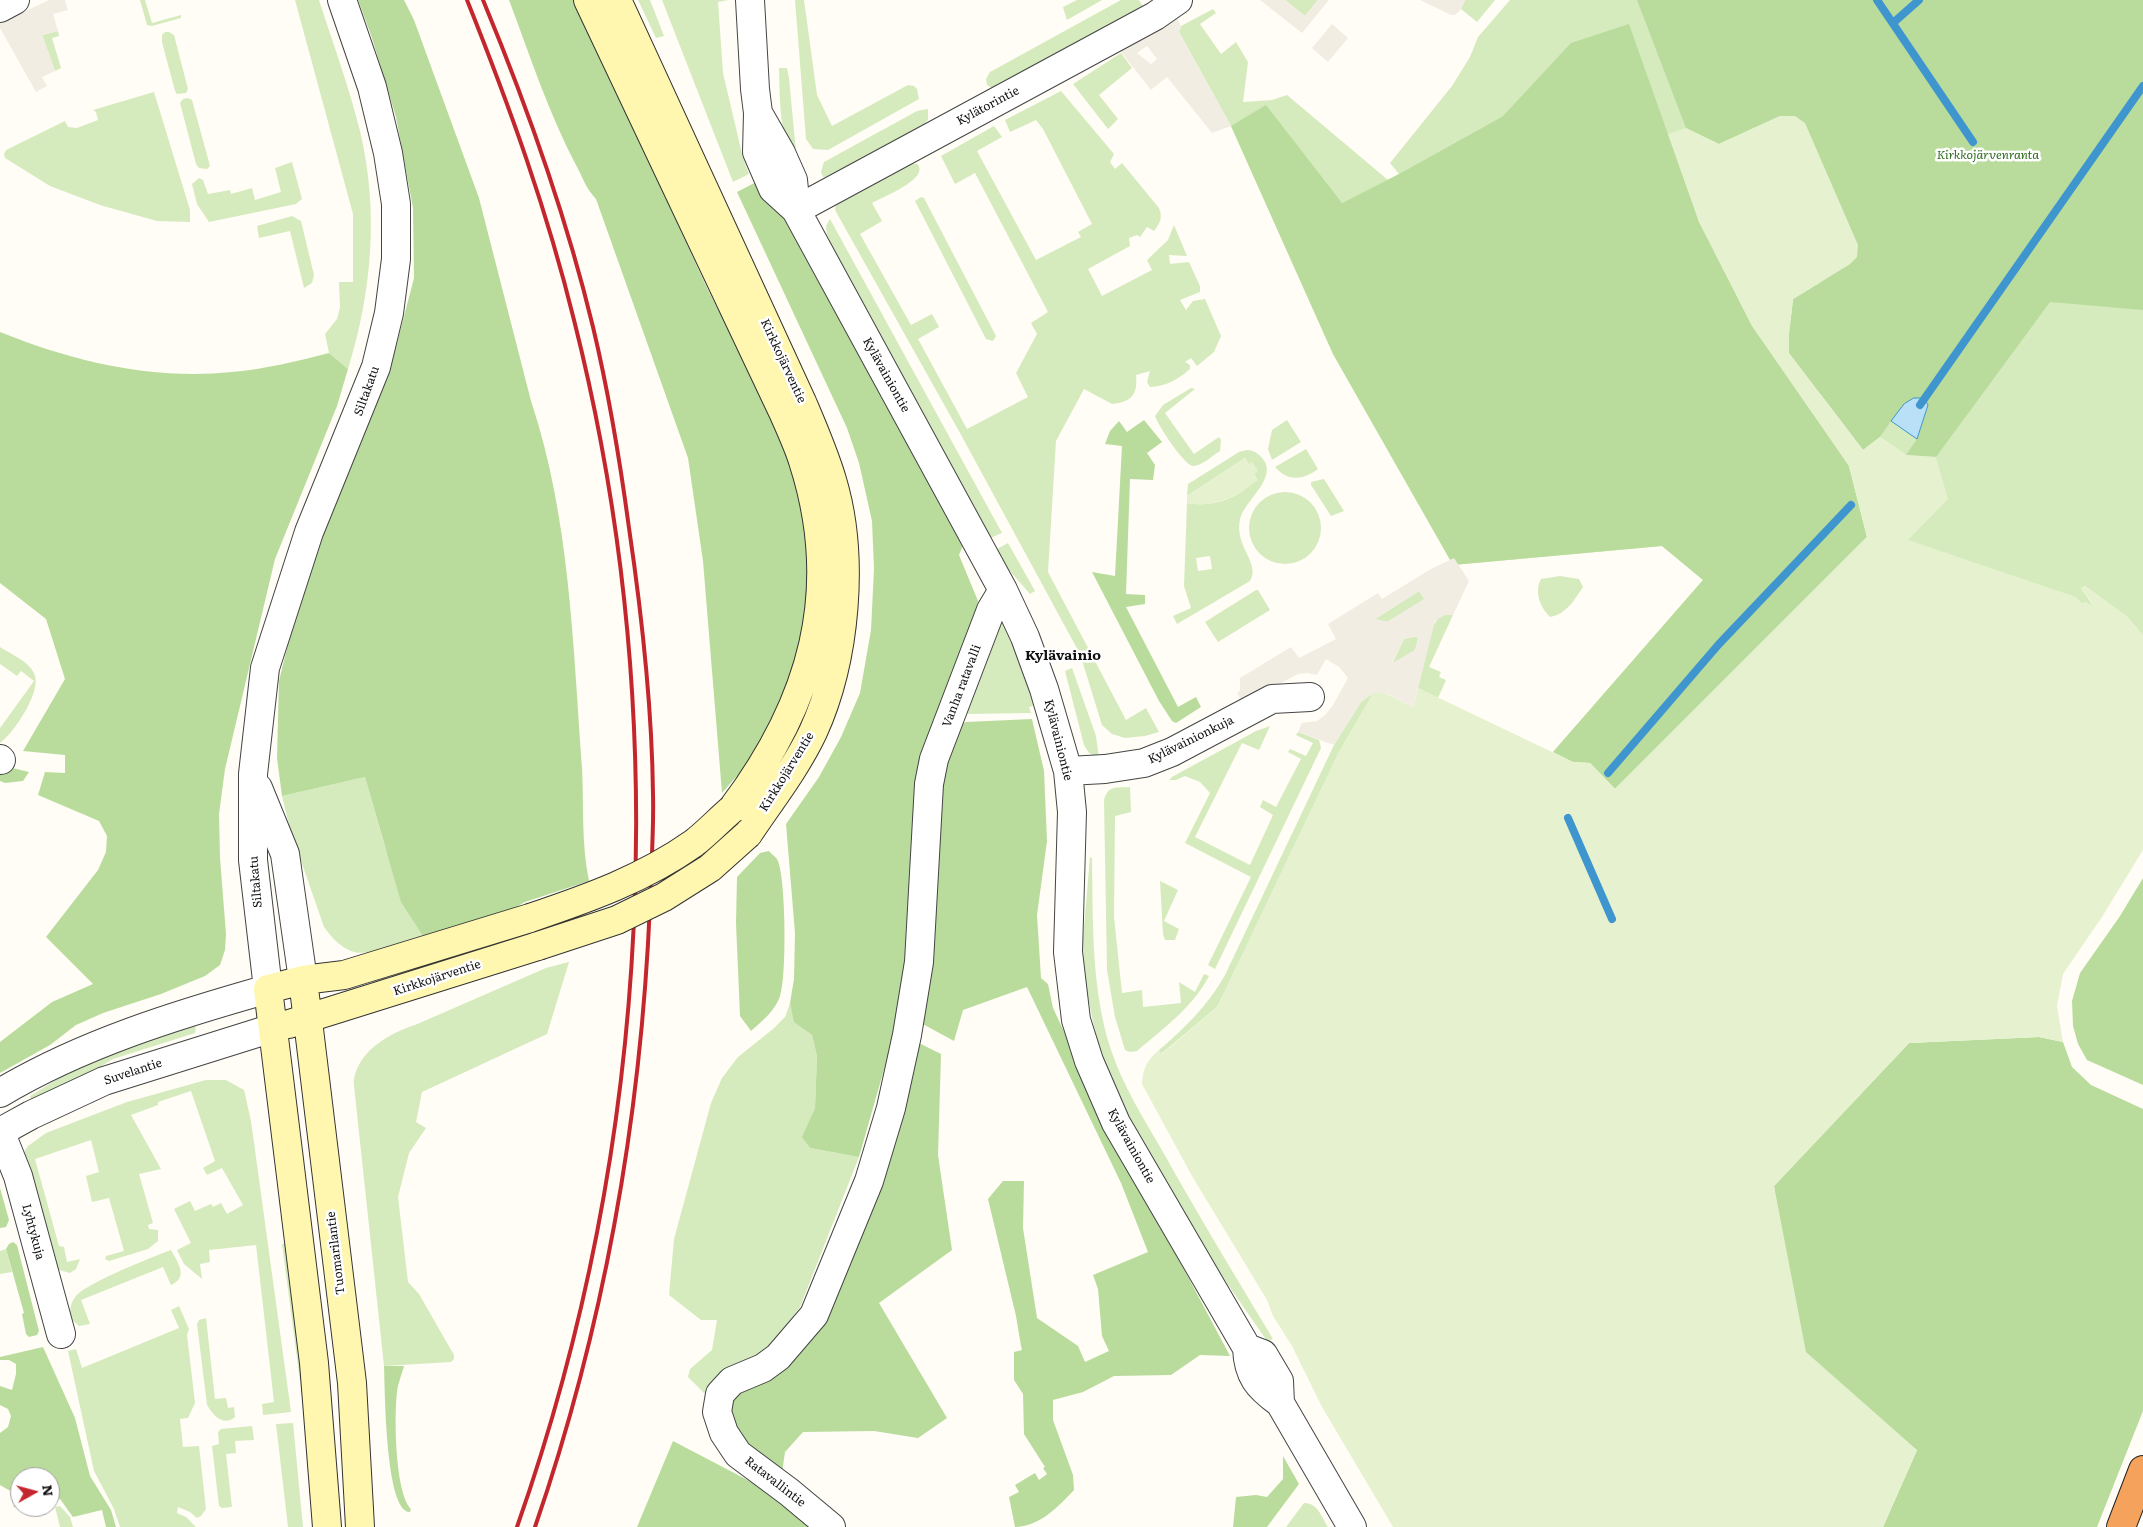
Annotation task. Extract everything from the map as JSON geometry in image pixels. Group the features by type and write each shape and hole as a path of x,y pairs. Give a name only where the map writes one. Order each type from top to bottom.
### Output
{"highway":[{"path":"2121,1527 2143,1470"}],"main road":[{"name":"Kirkkojärventie","path":"268,989 303,980 344,974 530,918 610,890 656,868 695,842 732,809 752,782 771,751 807,672 818,627 822,578 815,511 803,461 783,412 588,0"},
{"name":"Kirkkojärventie","path":"272,1028 617,920 664,897 710,868 748,834 791,771 813,732 829,686 842,632 846,575 839,508 825,458 802,402 617,0"},
{"name":"Tuomarilantie","path":"303,980 352,1383 360,1527"},
{"path":"268,989 314,1363 327,1527"}],"street":[{"name":"Siltakatu","path":"268,989 253,860 253,774 265,668 309,532 376,367 389,312 396,259 396,204 388,153 372,86 342,0"},
{"name":"Kylävainiontie","path":"750,0 754,89 758,113 781,153 793,180 796,210 1003,590 1025,637 1044,689 1068,771 1072,812 1068,952 1076,1020 1088,1061 1116,1123 1247,1348 1263,1354 1279,1381 1280,1403 1352,1527"},
{"name":"Kylätorintie","path":"796,210 1155,16 1178,0"},
{"name":"Vanha ratavalli","path":"724,1433 717,1412 720,1394 732,1381 763,1368 778,1357 814,1315 870,1181 908,1035 919,962 929,784 934,759 991,610 1003,590"},
{"name":"Kylävainionkuja","path":"1068,771 1144,763 1172,752 1272,699 1310,696"},
{"name":"Siltakatu","path":"253,774 285,854 303,980"},
{"path":"0,1093 61,1060 215,1004 268,989"},
{"name":"Suvelantie","path":"0,1131 104,1081 272,1028"},
{"name":"Lyhtykuja","path":"0,1131 18,1176 61,1334"},
{"name":"Ratavallintie","path":"724,1433 738,1454 789,1492 831,1527"}],"green space":[{"path":"140,0 145,0 152,23 181,15 181,18 152,26 147,25"},
{"path":"295,0 319,0 351,98 366,161 370,191 370,251 363,310 348,369 329,353 325,334 337,319 340,307 339,282 353,282 353,214"},
{"path":"358,0 404,0 414,20 479,198 544,445 554,490 568,582 576,675 584,839 589,881 525,902 509,911 425,939 401,902 365,777 282,796 277,758 279,681 297,607 328,516 361,443 391,366 414,278 413,208 396,117 372,38"},
{"path":"509,0 575,0 708,290 768,407 799,482 813,550 808,625 772,729 744,768 722,793 703,561 688,458 596,199 589,191 567,147 540,85"},
{"path":"638,0 650,0 664,36 656,38"},
{"path":"662,0 728,0 718,2 723,73 743,158 749,174 733,182"},
{"path":"795,0 804,0 817,95 832,126 908,85 914,86 917,89 919,99 828,150 813,149 806,139"},
{"path":"1077,0 1102,0 1067,20 1063,7"},
{"path":"1121,0 1139,0 1144,8 995,90 987,85 986,79 990,72"},
{"path":"1285,0 1318,0 1305,16"},
{"path":"1465,0 1495,0 1477,22 1461,9"},
{"name":"Kirkkojärvenranta","path":"1510,0 2143,0 2143,674 2137,628 2126,616 2085,586 2081,588 2092,604 1790,1018 1906,455 1880,437 1863,450 1780,116 1719,144 1849,466 1573,762 1553,752 1703,580 1662,546 1453,565 1333,354 1231,126 1179,32 1181,26 1213,9 1216,13 1200,24 1221,54 1236,42 1248,62 1243,102 1272,100 1287,95 1388,180 1342,203 1547,345 1503,116 1399,174 1390,163 1452,86 1470,57 1478,37"},
{"path":"1637,0 2143,0 2143,310 2050,302 1936,457 1906,455 1917,439 1891,421 1880,437 1863,450 1789,353 1793,299 1850,264 1780,116 1719,144 1686,128"},
{"path":"1629,24 1699,222 1752,326 1849,466 1867,537 1615,789 1590,763 1573,762 1553,752 1703,580 1662,546 1453,565 1333,354 1231,126 1266,105 1342,203 1397,175 1503,116 1571,43"},
{"path":"58,31 59,36 52,38 61,68 55,71 42,35"},
{"path":"165,32 174,35 188,89 186,93 177,94 175,91 162,42 162,35"},
{"path":"1121,53 1132,68 1099,95 1118,119 1108,129 1073,84"},
{"path":"779,68 787,68 789,78 796,152 791,155 782,123"},
{"path":"1061,91 1114,154 1110,162 1115,169 1122,163 1159,208 1161,215 1154,231 1147,227 1140,237 1137,235 1129,238 1130,246 1088,269 1102,296 1152,270 1147,260 1168,240 1174,225 1187,256 1169,255 1170,264 1189,262 1200,286 1200,292 1180,300 1186,310 1193,301 1205,299 1221,336 1214,352 1197,366 1191,358 1185,362 1190,365 1190,369 1172,382 1150,387 1147,382 1150,371 1136,375 1135,392 1129,399 1119,403 1112,404 1084,389 1056,441 1048,572 1126,720 1146,708 1159,732 1145,736 1125,738 1112,734 1102,725 1080,654 960,433 835,210 836,204 841,199 909,164 917,164 920,169 912,181 872,203 882,221 860,234 911,325 932,314 939,327 918,339 967,429 1028,397 1016,373 1037,334 1031,323 1048,312 975,173 955,184 941,156 994,126 1002,137 977,151 1036,260 1081,237 1078,232 1092,224 1043,129 1036,120 1010,132 1005,120"},
{"path":"154,92 190,210 190,222 157,221 100,205 50,186 5,158 6,150 65,121 68,127 77,128 98,120 96,112 93,110"},
{"path":"188,98 192,100 210,166 207,169 199,168 196,164 180,103 183,99"},
{"path":"928,109 928,120 920,128 832,176 823,177 821,172 824,162 917,111"},
{"path":"1780,116 1795,116 1805,123 1858,245 1857,257 1850,264 1793,299 1789,353 1863,450 1880,437 1906,455 1936,457 1948,499 1908,540 2076,597 2082,603 2086,602 2091,605 2092,603 2081,588 2085,586 2126,616 2143,635 2143,850 2102,917 2063,974 2057,1006 2063,1042 2039,1037 1909,1043 1774,1186 1806,1352 1917,1450 1883,1527 1393,1527 1322,1407 1292,1346 1273,1316 1267,1300 1192,1176 1142,1084 1143,1073 1146,1065 1159,1050 1162,1054 1217,1007 1338,753 1373,693 1385,693 1413,707 1418,688 1573,762 1590,763 1615,789 1867,537 1849,466 1752,326 1699,222 1668,134 1686,128 1719,144"},
{"path":"292,162 302,199 296,204 209,222 197,204 192,184 199,178 203,180 208,194 230,190 231,194 252,188 255,200 281,192 275,168"},
{"path":"762,179 963,545 959,555 978,601 973,634 923,760 903,1003 859,1157 810,1148 802,1137 815,1108 817,1056 812,1035 794,1022 790,1003 794,979 795,933 786,824 819,777 841,737 860,693 871,630 874,569 872,521 859,463 847,428 737,192"},
{"path":"921,197 924,198 996,336 993,341 986,339 915,201"},
{"path":"292,216 301,221 314,275 312,283 304,288 290,231 259,238 257,226"},
{"path":"830,219 1002,533 990,538 838,260 827,235 826,226"},
{"path":"0,332 28,343 85,360 143,371 202,374 244,371 329,353 348,369 337,406 275,559 225,769 219,814 220,858 226,934 225,950 220,965 205,976 161,994 103,1013 76,1025 50,1045 0,1073 0,1042 52,1002 93,984 46,937 98,870 106,852 107,836 99,821 38,795 45,772 65,773 65,755 23,751 65,679 46,619 0,583"},
{"path":"1191,388 1195,389 1165,413 1194,454 1219,437 1221,440 1220,451 1196,466 1189,464 1177,452 1155,416 1163,405"},
{"path":"1144,420 1162,442 1147,453 1155,465 1153,480 1130,479 1126,594 1145,595 1145,604 1126,607 1178,707 1196,697 1201,707 1176,723 1172,721 1159,701 1092,572 1115,576 1122,446 1105,444 1110,431 1119,421 1127,432"},
{"path":"1287,420 1301,442 1272,460 1268,449 1272,430"},
{"path":"1306,449 1318,469 1312,473 1296,478 1285,475 1275,467"},
{"path":"1247,450 1258,454 1267,466 1264,481 1240,519 1239,529 1241,538 1252,568 1250,581 1177,624 1173,616 1191,608 1184,586 1187,503 1207,504 1225,500 1250,486 1257,479 1252,462 1249,465 1245,458 1187,496 1188,484 1239,452","holes":["1210,556 1212,569 1198,571 1196,558"]},
{"path":"1245,458 1249,465 1252,462 1258,471 1254,474 1258,480 1225,500 1207,504 1187,503 1187,496"},
{"path":"1324,479 1344,511 1331,516 1311,485 1311,482"},
{"path":"1292,492 1311,502 1319,514 1321,528 1319,542 1311,554 1299,562 1278,564 1259,554 1251,542 1249,521 1259,502 1271,494"},
{"path":"1008,543 1035,591 1030,594 1009,570 997,549"},
{"path":"1560,576 1579,579 1583,587 1566,610 1550,617 1543,609 1539,599 1539,584 1541,579"},
{"path":"1258,590 1270,610 1218,642 1205,622"},
{"path":"1419,591 1425,599 1387,622 1375,619"},
{"path":"1453,615 1429,667 1441,672 1439,677 1446,680 1438,698 1418,688 1433,626 1439,617"},
{"path":"999,622 1007,624 1036,705 1029,707 1031,713 965,714"},
{"path":"1417,636 1415,650 1392,664 1404,639"},
{"path":"0,647 28,665 34,673 36,680 26,711 6,738 0,743 0,728 34,681 21,671 17,676 0,664"},
{"path":"1072,668 1096,736 1099,758 1089,753 1084,745 1065,671"},
{"path":"1373,693 1217,1007 1161,1054 1159,1050 1196,1015 1225,975 1334,745 1361,702"},
{"path":"1032,719 1044,771 1047,841 1037,915 1041,978 1048,984 1053,1008 1109,1128 1230,1356 1200,1355 1171,1375 1114,1376 1083,1392 1053,1400 1053,1420 1073,1475 1074,1490 1048,1515 1032,1524 1015,1527 1009,1497 1019,1492 1015,1485 1035,1473 1039,1480 1047,1474 1043,1468 1045,1467 1024,1434 1023,1394 1014,1380 1014,1352 1022,1350 1016,1316 988,1199 1003,1181 1024,1181 1023,1228 1037,1318 1078,1346 1085,1362 1109,1351 1102,1336 1098,1289 1093,1275 1148,1252 1121,1183 1027,987 963,1010 954,1041 919,1022 941,771 961,724 966,722"},
{"path":"1270,726 1259,750 1242,743 1195,837 1250,865 1273,815 1260,807 1263,800 1276,807 1301,759 1288,752 1290,749 1306,756 1313,743 1296,735 1298,732 1319,740 1321,748 1215,969 1208,965 1251,877 1185,843 1210,793 1200,782 1185,776 1176,780 1169,780 1256,731"},
{"path":"0,765 29,772 23,781 5,783 0,781"},
{"path":"365,777 385,847 425,939 360,953 349,950 341,945 324,927 290,829 282,796"},
{"path":"1130,787 1131,812 1115,816 1114,917 1122,993 1142,990 1143,1007 1181,1003 1179,982 1195,992 1204,974 1209,976 1195,998 1177,1017 1137,1051 1130,1052 1125,1050 1115,1017 1107,970 1104,800 1108,792 1113,788"},
{"path":"769,851 777,859 780,868 784,904 784,969 780,996 775,1006 751,1031 740,1016 736,923 737,877 760,853"},
{"path":"1090,857 1092,858 1096,979 1104,1027 1111,1050 1141,1115 1273,1339 1267,1341 1215,1266 1154,1164 1111,1082 1096,1036 1084,978 1083,939"},
{"path":"2143,878 2143,1085 2087,1060 2078,1044 2073,1026 2072,1001 2080,973 2120,916"},
{"path":"1160,881 1178,890 1164,921 1179,929 1175,940 1165,940 1163,934"},
{"path":"569,962 547,1034 422,1092 416,1122 426,1128 409,1153 398,1197 408,1282 419,1294 454,1355 454,1359 451,1362 384,1366 354,1085 357,1069 369,1051 386,1038 546,968"},
{"path":"790,1003 795,1022 812,1035 817,1056 815,1108 803,1137 810,1148 859,1157 800,1307 769,1349 736,1367 704,1393 688,1377 690,1369 712,1350 717,1320 701,1320 669,1295 674,1239 711,1103 722,1078 738,1057 785,1017"},
{"path":"192,1022 196,1025 195,1033 113,1059 34,1106 32,1105 30,1096 92,1058"},
{"path":"2039,1037 2063,1042 2072,1067 2091,1085 2143,1109 2143,1411 2097,1527 1883,1527 1917,1450 1801,1387 1774,1186 1909,1043"},
{"path":"919,1043 941,1054 938,1155 952,1250 879,1303 947,1418 918,1438 874,1431 803,1432 785,1452 782,1473 750,1452 731,1429 728,1404 743,1386 782,1370"},
{"path":"206,1080 226,1080 244,1090 251,1121 291,1412 263,1415 262,1404 274,1402 256,1245 209,1250 210,1262 200,1264 202,1279 184,1264 177,1250 191,1243 174,1209 190,1201 195,1211 211,1204 213,1207 221,1203 227,1214 243,1205 222,1168 207,1175 203,1168 215,1161 191,1091 158,1102 158,1105 131,1115 161,1169 139,1174 153,1223 148,1225 149,1229 158,1230 158,1241 148,1249 109,1261 105,1259 106,1256 124,1251 109,1198 92,1202 86,1176 99,1172 91,1140 35,1159 59,1246 64,1247 67,1262 80,1259 76,1269 70,1273 59,1270 50,1263 20,1158 28,1146 46,1133 127,1102"},
{"path":"0,1188 9,1220 6,1227 0,1228"},
{"path":"13,1242 17,1245 39,1331 37,1335 29,1337 26,1334 22,1314 24,1313 6,1249"},
{"path":"289,1243 314,1488 282,1244"},
{"path":"6,1249 12,1272 0,1274 0,1251"},
{"path":"171,1250 181,1274 176,1282 171,1285 163,1267 81,1300 90,1324 79,1326 70,1318 70,1309 73,1301 82,1291 120,1271"},
{"path":"179,1306 189,1329 187,1335 195,1403 188,1418 180,1419 183,1447 199,1446 206,1509 197,1518 190,1512 178,1507 177,1513 186,1517 196,1527 120,1527 114,1509 94,1471 68,1351 76,1349 82,1368 179,1328 171,1310"},
{"path":"206,1318 215,1399 226,1398 228,1408 234,1407 235,1417 231,1420 222,1420 215,1416 207,1405 197,1324 199,1320"},
{"path":"43,1347 75,1418 90,1476 111,1510 116,1527 106,1527 102,1510 73,1517 60,1499 60,1467 10,1467 10,1491 0,1485 0,1433 8,1427 11,1416 8,1409 0,1405 0,1386 12,1390 16,1374 16,1364 9,1360 0,1360 0,1357"},
{"path":"384,1366 404,1366 397,1392 396,1435 399,1471 406,1500 411,1509 410,1512 402,1507 396,1493 391,1472 386,1422"},
{"path":"293,1423 303,1527 288,1527 276,1424"},
{"path":"252,1426 254,1440 235,1441 236,1453 226,1454 232,1507 222,1508 219,1506 212,1446 219,1444 218,1432 221,1429"},
{"path":"673,1441 780,1497 816,1527 637,1527"},
{"path":"1283,1456 1299,1484 1267,1527 1233,1527 1236,1497 1256,1495 1267,1497 1283,1479"},
{"path":"1304,1503 1309,1503 1316,1508 1328,1527 1286,1527"},
{"path":"60,1506 70,1517 73,1527 60,1527 58,1517 60,1517"}],"shaded area":[{"path":"49,0 65,0 68,10 53,14 58,31 42,35 55,71 42,77 47,86 36,92 0,28 0,23"},
{"path":"1260,0 1285,0 1305,16 1318,0 1329,0 1302,33"},
{"path":"1420,0 1465,0 1461,9 1455,15 1451,15"},
{"path":"1176,16 1181,26 1179,32 1231,126 1212,133 1167,77 1151,90 1118,48","holes":["1147,46 1157,59 1151,64 1137,53"]},
{"path":"1332,24 1348,38 1328,62 1312,48"},
{"path":"1454,558 1469,581 1453,615 1445,615 1435,621 1413,707 1386,693 1373,693 1361,702 1334,745 1298,732 1302,723 1317,721 1325,715 1333,705 1348,678 1339,667 1326,659 1317,675 1298,674 1243,703 1237,693 1240,690 1240,678 1291,647 1299,658 1336,639 1328,624 1378,593 1382,599 1431,569","holes":["1419,591 1424,599 1387,622 1375,619","1415,636 1418,639 1415,650 1392,663 1404,639"]}],"water":[{"path":"1914,398 1924,398 1928,405 1917,439 1891,421 1904,404"}],"waterway":[{"path":"1877,0 1973,142"},
{"path":"1893,23 1919,0"},
{"path":"1920,405 2143,86"},
{"path":"1608,773 1719,644 1851,505"},
{"path":"1568,818 1612,919"}],"railway":[{"path":"467,0 526,158 552,238 574,320 606,470 626,622 636,775 634,928 621,1081 597,1232 562,1381 517,1527"},
{"path":"483,0 515,80 558,202 599,352 618,453 638,594 646,661 652,761 653,835 645,984 628,1142 600,1297 560,1451 535,1527"}],"district":[{"name":"Kylävainio","path":"1063,656"}]}
